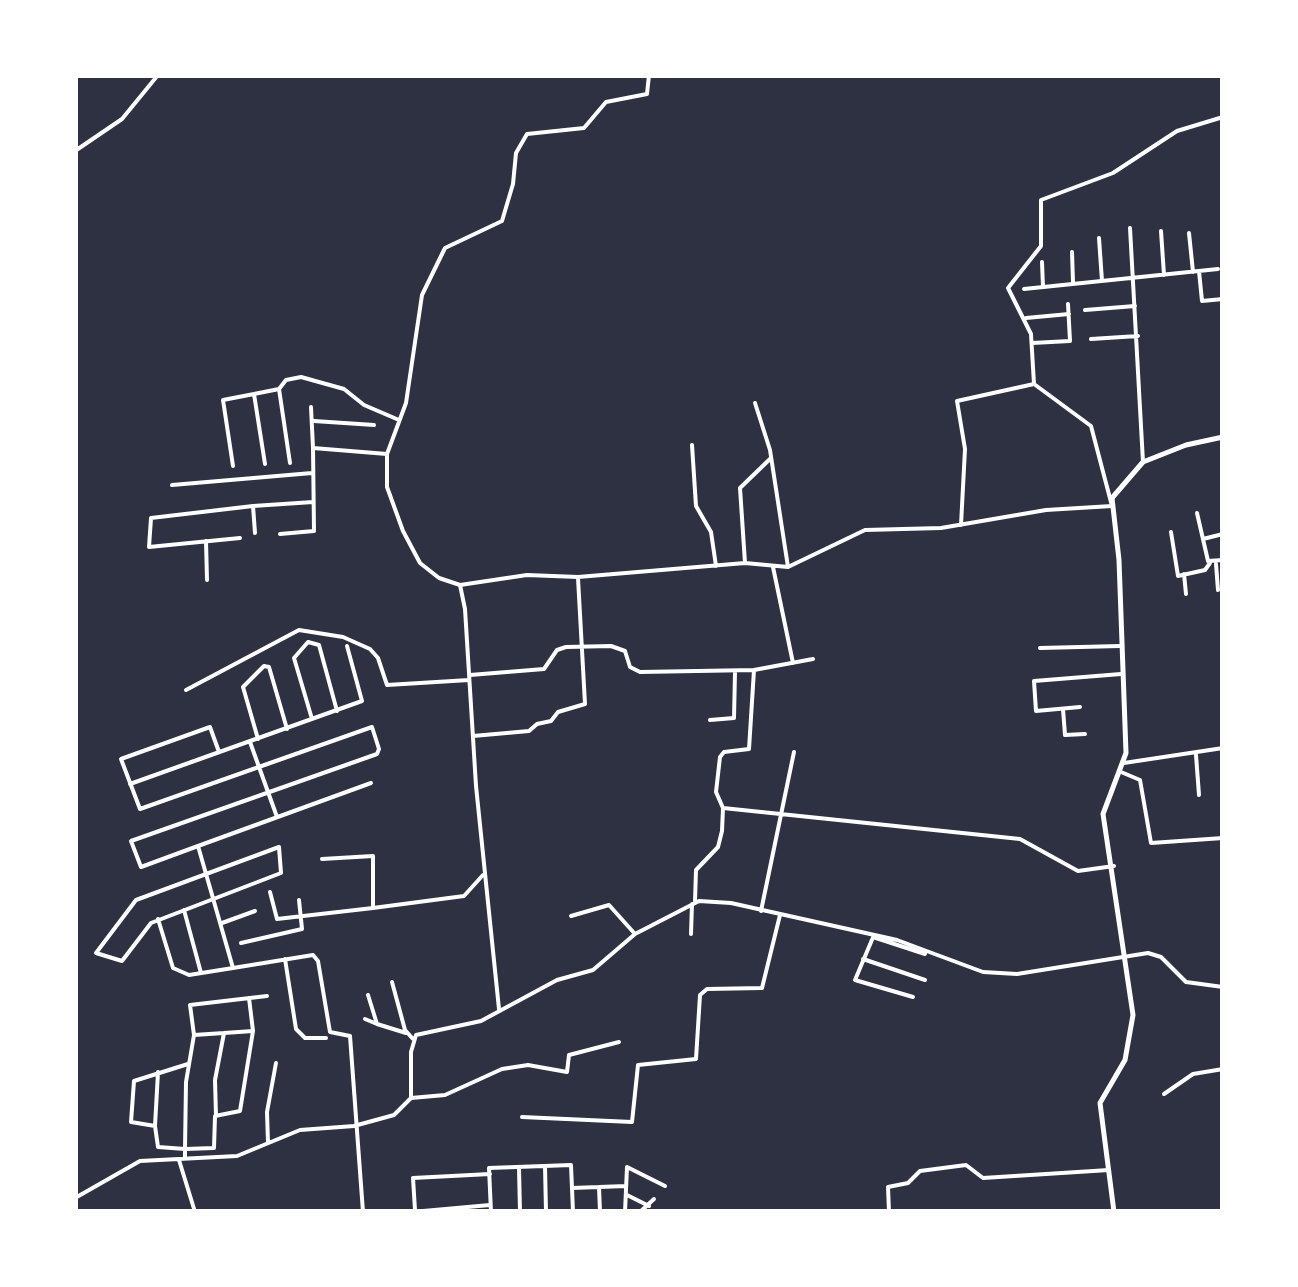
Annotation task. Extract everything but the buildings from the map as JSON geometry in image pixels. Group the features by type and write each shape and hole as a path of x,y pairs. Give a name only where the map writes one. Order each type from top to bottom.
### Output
{"street":[{"path":"75,151 122,119 158,75"},
{"path":"649,75 644,96 606,102 582,128 529,134 520,143 502,221 448,245 422,295 406,403 387,454 390,497 420,563 440,578 460,585 527,575 578,577 745,563 788,567 865,530 961,525 1046,510 1112,506"},
{"path":"1034,384 1026,318 1008,290 1042,242 1041,200 1112,172 1177,131 1223,116"},
{"path":"1130,228 1144,462"},
{"path":"1161,231 1164,274"},
{"path":"1189,233 1202,302 1223,299"},
{"path":"1099,238 1102,281"},
{"path":"1072,252 1074,284"},
{"path":"1042,262 1043,286"},
{"path":"1024,288 1218,269"},
{"path":"1032,343 1070,340 1068,304"},
{"path":"1085,310 1135,306"},
{"path":"1026,318 1069,314"},
{"path":"1091,339 1138,336"},
{"path":"233,466 223,400 278,389 295,377 336,386 399,420"},
{"path":"961,525 965,449 957,401 1034,384 1091,426 1112,506 1119,560 1124,763 1106,795 1103,814 1133,1002 1130,1041 1100,1103 1114,1212"},
{"path":"278,389 290,463"},
{"path":"254,394 265,464"},
{"path":"755,403 771,458 788,567"},
{"path":"280,534 314,531 314,421 310,408"},
{"path":"314,421 374,425"},
{"path":"1112,506 1114,492 1144,462 1175,448 1223,436"},
{"path":"692,445 693,491 701,520 711,532 716,566"},
{"path":"313,448 387,454"},
{"path":"745,563 740,488 771,458"},
{"path":"172,484 312,473"},
{"path":"240,538 149,547 151,518 313,502"},
{"path":"253,506 255,533"},
{"path":"1197,513 1218,590"},
{"path":"1171,532 1178,576 1206,570 1213,562 1223,560"},
{"path":"1203,540 1223,534"},
{"path":"206,542 207,580"},
{"path":"773,567 793,663"},
{"path":"1184,574 1186,594"},
{"path":"473,736 529,731 537,724 552,721 558,712 583,707 578,577"},
{"path":"460,585 483,875 498,1008"},
{"path":"186,690 299,630 342,637 370,649 378,658 386,685 544,669 558,650 611,646 625,651 630,667 640,672 735,672 813,659"},
{"path":"312,720 294,656 308,642 318,645 336,710"},
{"path":"130,784 362,702 347,646"},
{"path":"1040,648 1120,646"},
{"path":"258,739 243,687 264,666 268,666 287,728"},
{"path":"692,934 696,870 720,842 723,808 716,792 719,761 724,752 748,749 754,670"},
{"path":"710,720 734,718 735,672"},
{"path":"1080,708 1036,711 1034,681 1121,674"},
{"path":"1064,709 1065,735 1085,734"},
{"path":"219,752 210,727 121,760 140,810 372,727 377,754 131,841 141,867 372,783"},
{"path":"250,742 277,817"},
{"path":"1124,763 1223,748"},
{"path":"762,911 794,752"},
{"path":"1196,754 1199,795"},
{"path":"1121,772 1140,780 1150,844 1223,838"},
{"path":"723,808 1026,840 1078,871 1114,866"},
{"path":"198,846 233,968"},
{"path":"279,847 282,874 214,899 158,919 122,960 96,953 136,900 279,847"},
{"path":"322,858 372,855 373,908"},
{"path":"270,892 275,918 464,896 483,875"},
{"path":"241,943 301,930 299,900"},
{"path":"414,1039 422,1033 481,1022 498,1008 557,980 593,970 636,934 693,902 762,911 910,944 958,966 995,974 1032,972 1124,955 1158,955 1186,982 1223,987"},
{"path":"571,916 609,905 636,934"},
{"path":"184,910 201,973"},
{"path":"222,923 255,911"},
{"path":"522,1117 566,1116 582,1123 632,1122 638,1065 696,1059 700,995 707,989 762,988 780,915"},
{"path":"158,919 172,968 188,975 313,954 330,1032 350,1036 363,1212"},
{"path":"873,936 925,954"},
{"path":"873,936 856,981 913,998"},
{"path":"285,959 296,1029 305,1038 326,1038"},
{"path":"863,959 925,980"},
{"path":"392,982 406,1033"},
{"path":"368,995 377,1024"},
{"path":"195,1212 182,1158 186,1149 188,1064 194,1035 190,1005 267,996"},
{"path":"216,1116 240,1111 253,1031 250,998"},
{"path":"365,1020 414,1039"},
{"path":"194,1035 253,1031"},
{"path":"158,1072 155,1145 213,1149 215,1080 224,1033"},
{"path":"411,1098 414,1039"},
{"path":"75,1198 136,1162 237,1156 300,1130 354,1126 394,1115 411,1098 445,1095 502,1068 528,1065 568,1072 569,1056 618,1042"},
{"path":"268,1143 268,1100 276,1063"},
{"path":"155,1126 133,1124 130,1120 134,1081 188,1064"},
{"path":"1164,1094 1193,1074 1223,1069"},
{"path":"490,1174 413,1178 413,1211 490,1209 490,1174 490,1168 572,1165 573,1212"},
{"path":"889,1212 888,1187 908,1183 917,1172 966,1165 982,1178 1108,1170"},
{"path":"544,1166 546,1212"},
{"path":"519,1168 520,1212"},
{"path":"625,1212 628,1168 665,1186"},
{"path":"572,1188 626,1186"},
{"path":"600,1187 600,1212"},
{"path":"626,1194 649,1206"},
{"path":"640,1212 654,1199"}]}
